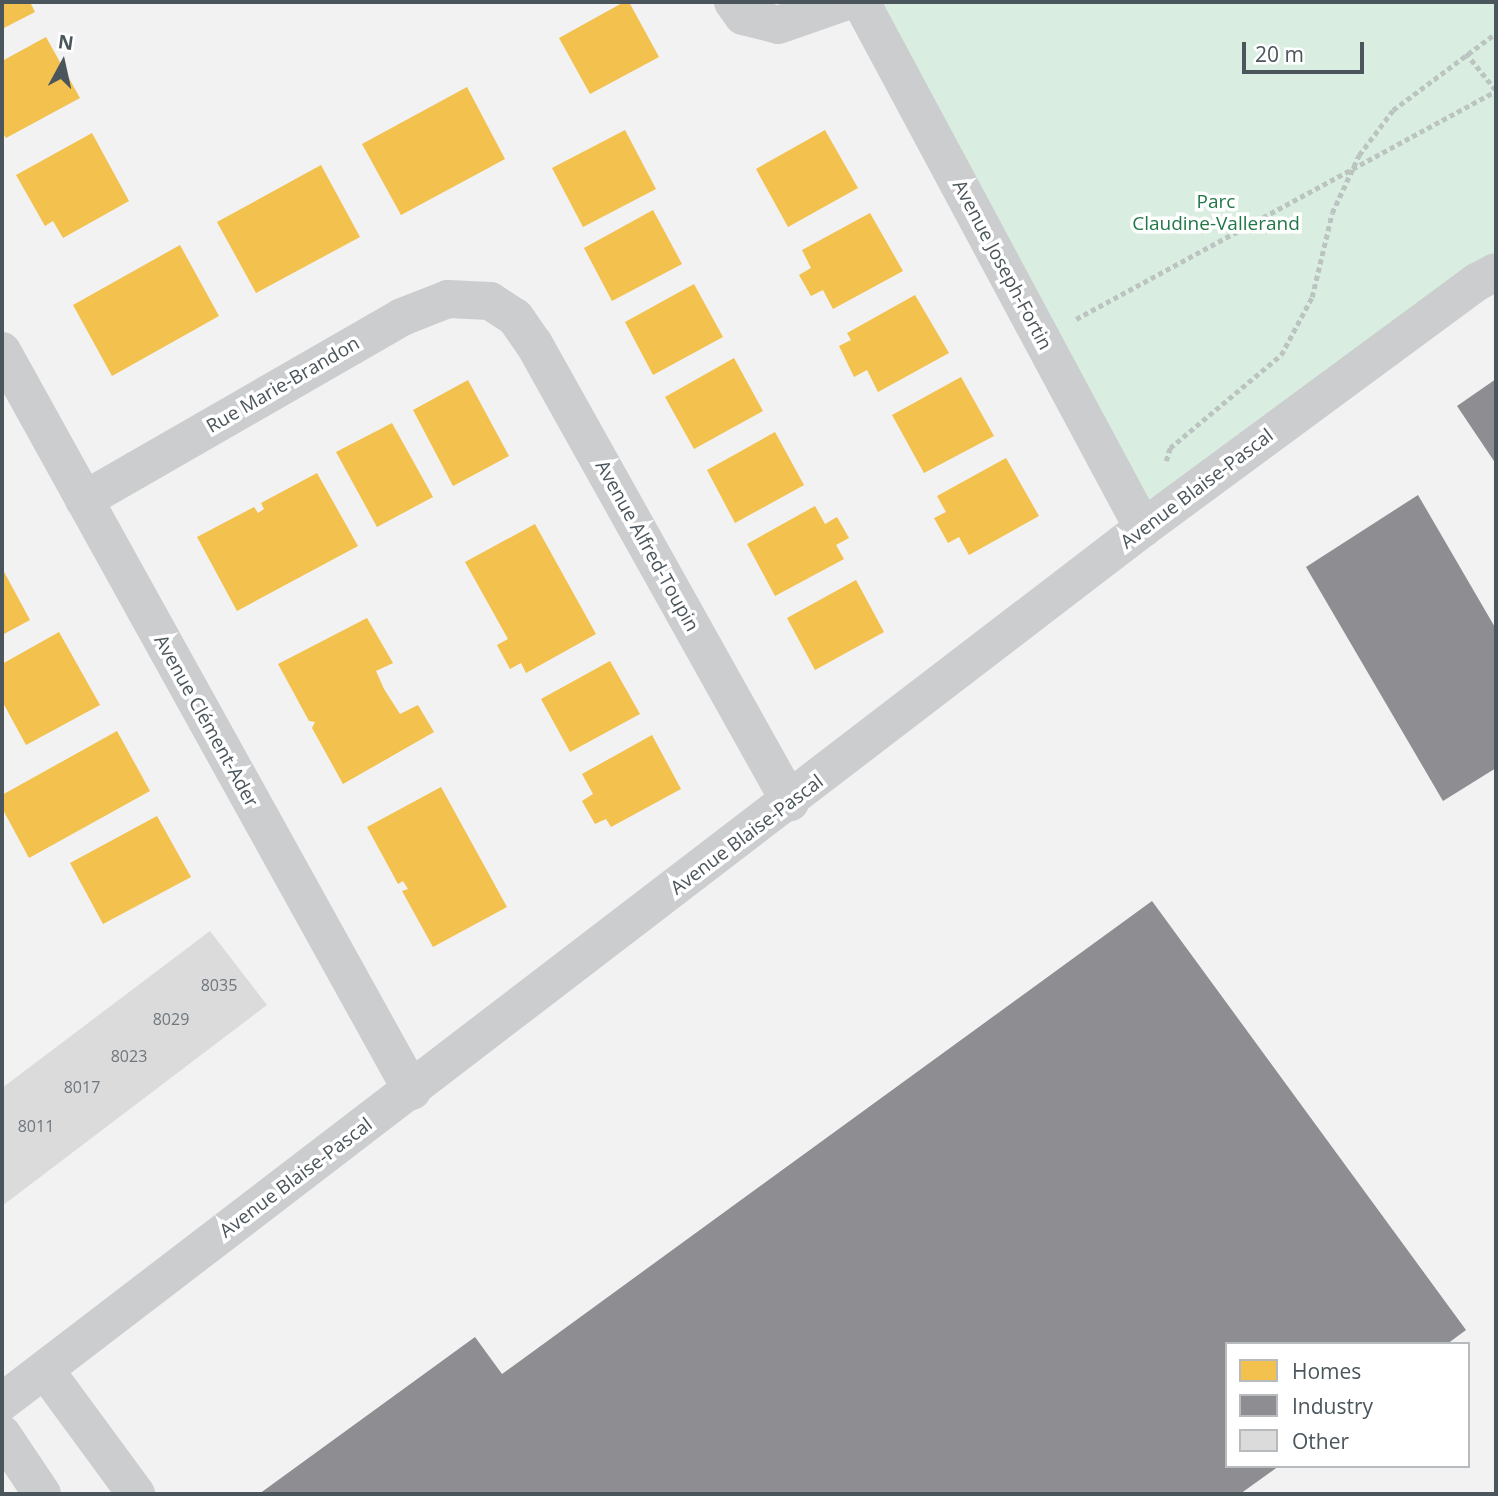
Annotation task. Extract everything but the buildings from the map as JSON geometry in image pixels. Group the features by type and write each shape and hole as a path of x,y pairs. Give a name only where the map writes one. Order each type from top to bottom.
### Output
{"street":[{"path":"733,2 743,16 778,25 844,2"},
{"name":"Avenue Joseph-Fortin","path":"862,2 1143,528"},
{"name":"Avenue Blaise-Pascal","path":"2,1402 790,802 1143,528 1477,282 1496,272"},
{"name":"Rue Marie-Brandon","path":"84,500 402,317 448,299 490,302"},
{"name":"Avenue Alfred-Toupin","path":"490,302 515,317 534,344 790,802"},
{"name":"Avenue Clément-Ader","path":"2,351 412,1091"},
{"path":"45,1370 136,1494"},
{"path":"2,1434 41,1494"}],"path":[{"path":"1163,471 1170,448 1281,355 1312,297 1332,213 1354,166 1393,110 1496,33"},
{"path":"1041,338 1495,90 1466,53"}],"green space":[{"name":"Parc Claudine-Vallerand","path":"861,2 1496,2 1496,272 1143,528"}]}
